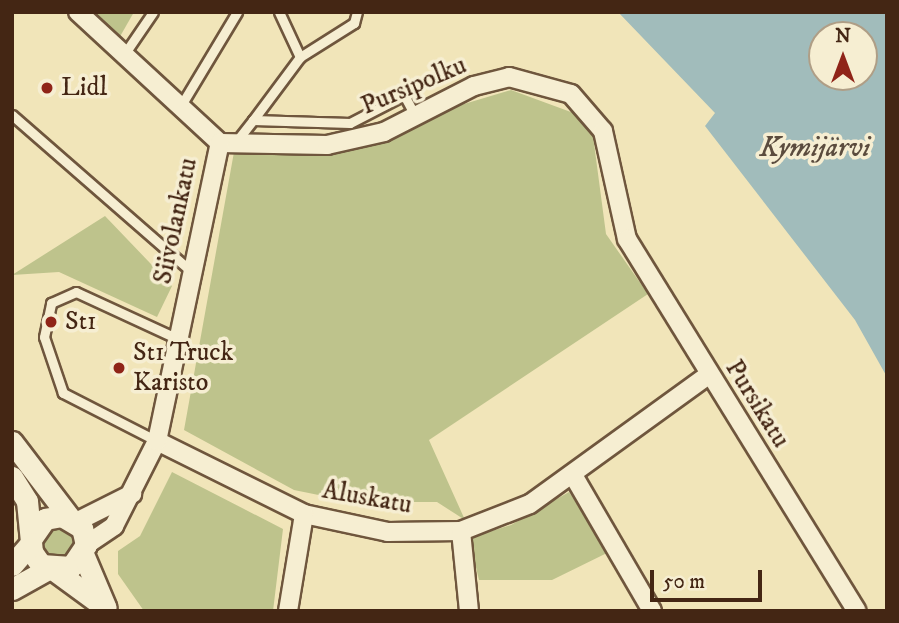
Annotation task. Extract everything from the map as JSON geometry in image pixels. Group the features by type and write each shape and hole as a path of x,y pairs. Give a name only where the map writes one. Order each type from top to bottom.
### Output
{"street":[{"name":"Siivolankatu","path":"78,12 179,108 227,144 192,272 157,441 114,526 84,550"},
{"name":"Pursipolku","path":"227,144 327,145 384,132 474,86 509,77 571,94 603,131 620,221"},
{"name":"Pursikatu","path":"620,221 707,376 857,611"},
{"name":"Aluskatu","path":"157,441 304,514 388,532 461,531 530,504 707,376"},
{"path":"12,442 73,520 107,609"},
{"path":"573,475 652,611"},
{"path":"12,477 27,501 31,541 51,569 107,609"},
{"path":"12,565 45,519 73,520 132,494"},
{"path":"288,611 304,514"},
{"path":"461,531 469,611"},
{"path":"12,589 51,569 71,567 84,550"}],"lane":[{"path":"123,56 153,12"},
{"path":"179,108 237,12"},
{"path":"279,12 300,57"},
{"path":"227,144 253,120 300,57 354,23 357,12"},
{"path":"253,120 350,123 404,94 415,116"},
{"path":"12,115 192,272"},
{"path":"157,441 63,393 44,337 51,303 76,292 178,339"}],"green space":[{"path":"88,12 134,12 118,40"},
{"path":"511,90 579,115 593,136 606,234 648,294 429,440 465,520 437,502 353,502 294,490 184,430 234,152 372,144 444,110"},
{"path":"105,216 172,286 157,317 59,272 12,275"},
{"path":"172,472 283,529 273,611 144,611 118,574 118,551 140,536"},
{"path":"569,492 609,552 552,580 479,580 469,538 511,525"},
{"path":"59,527 69,532 74,542 69,552 59,557 49,552 44,542 49,532"}],"water":[{"name":"Kymijärvi","path":"618,12 887,12 887,377 855,320 705,126 715,113"}],"place":[{"name":"Lidl","path":"47,88"},
{"name":"St1","path":"51,322"},
{"name":"St1 Truck Karisto","path":"119,368"}]}
